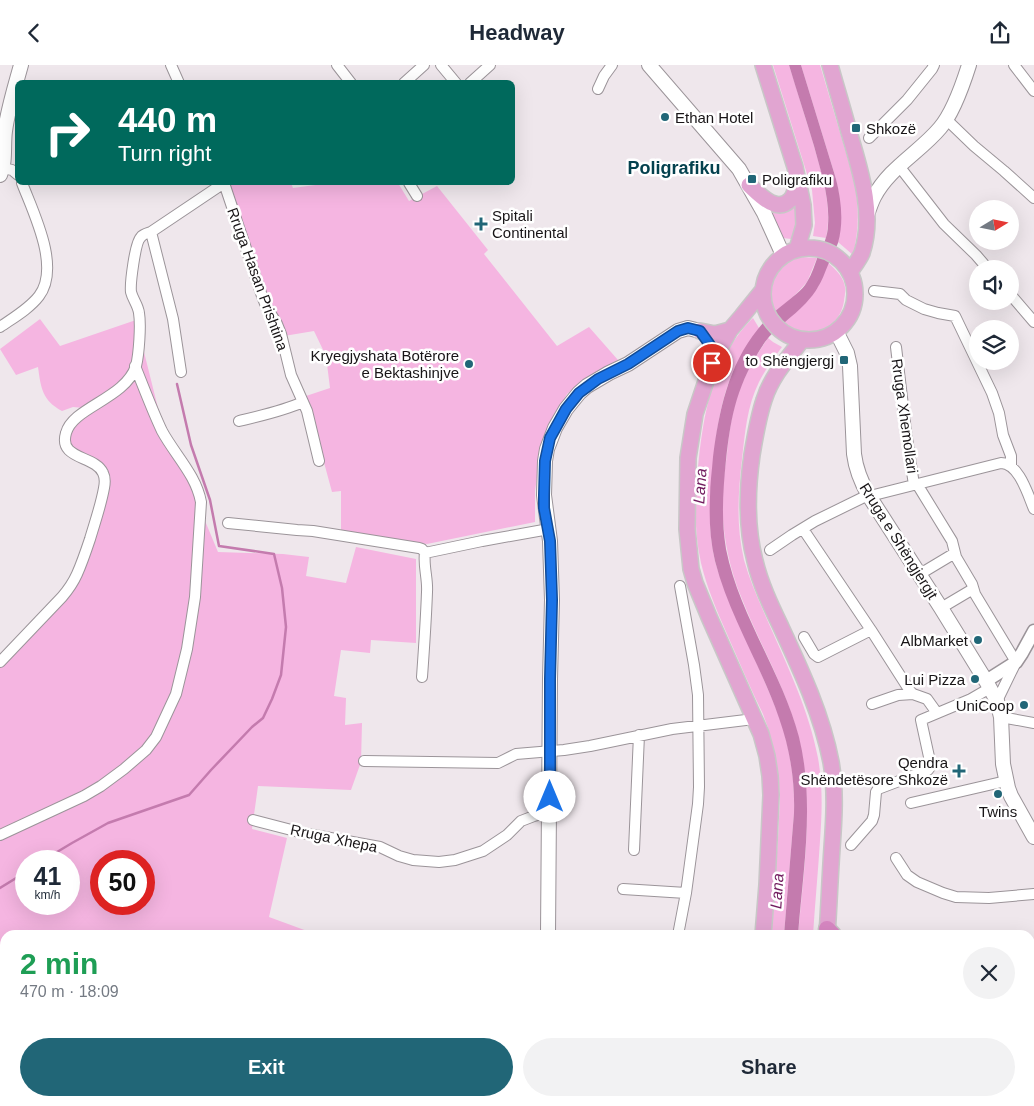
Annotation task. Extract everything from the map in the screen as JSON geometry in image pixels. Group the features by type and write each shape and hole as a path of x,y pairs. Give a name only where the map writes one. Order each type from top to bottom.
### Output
{"main road":[{"path":"17,80 21,65"},
{"path":"649,65 734,162 749,185 771,228 782,255"},
{"path":"763,65 795,167 803,205 804,248"},
{"path":"830,65 858,166 865,195 867,215 861,253 845,266"},
{"path":"867,215 873,198 886,179 935,133 946,119 960,89 968,65"},
{"path":"1,171 5,130 15,89"},
{"path":"858,166 872,179 878,181 886,179"},
{"path":"749,185 773,204 786,203 794,196 796,187 795,167"},
{"path":"804,248 823,250 830,253 845,266 854,283 854,305 848,319 836,331 814,340 802,340 786,334 773,323 765,308 763,290 767,274 782,255 804,248"},
{"path":"763,290 730,330 714,357 695,414 688,459 686,529 691,569 695,583 761,733 767,756 770,795 763,930"},
{"path":"548,930 552,600 549,529 544,508 547,449 555,428 572,400 587,386 628,364 678,331 688,328 715,334 730,330"},
{"path":"700,331 710,345 714,357"},
{"name":"Rruga e Shëngjergjt","path":"836,331 847,353 850,366 855,465 861,482 920,574 997,701 1001,717 1006,781 1011,796 1034,837"},
{"path":"802,340 776,374 764,399 756,429 748,508 750,537 755,561 773,610 815,705 831,763 834,794 829,930"}],"street":[{"path":"171,65 178,80"},
{"path":"337,65 349,80"},
{"path":"441,65 454,80"},
{"path":"473,80 490,65"},
{"path":"598,89 612,65"},
{"path":"869,138 907,100 934,65"},
{"path":"1014,65 1034,91"},
{"path":"407,80 419,67"},
{"path":"946,119 1034,199"},
{"path":"899,167 944,224 980,260"},
{"path":"1,171 12,170 15,172"},
{"path":"0,327 39,296 45,286 48,274 45,247 23,185"},
{"path":"0,662 71,586 95,522 105,487 103,473 95,464 71,453 66,447 66,432 76,417 124,385 136,366 139,344 139,313 133,299 130,283 139,239 221,185"},
{"name":"Rruga Hasan Prishtina","path":"225,185 262,297 281,334 291,375 307,411 319,461"},
{"path":"410,185 417,196"},
{"path":"152,232 172,319 181,372"},
{"path":"874,291 900,295 924,309 956,317 996,404 1011,465 1016,471 1034,509"},
{"path":"1019,304 1034,322"},
{"name":"Rruga Xhemollari","path":"896,347 906,431 916,484"},
{"path":"0,835 84,796 124,769 146,750 156,737 176,695 187,649 195,597 201,502 195,481 163,432 136,366"},
{"path":"239,421 265,415 303,402"},
{"name":"Rruga Xhemollari","path":"770,550 830,513 862,498 1002,463 1011,465"},
{"path":"916,484 952,541 956,557 972,584 974,594 1016,662"},
{"path":"228,523 314,531 419,548 426,553"},
{"path":"426,553 549,529"},
{"path":"803,529 913,694"},
{"path":"422,677 428,589 424,558 426,553"},
{"path":"920,574 955,553"},
{"path":"679,930 686,893 699,787 698,695 680,587"},
{"path":"941,608 973,589"},
{"path":"804,637 814,655 818,657 871,630"},
{"path":"997,701 1034,631"},
{"path":"851,845 872,821 878,789 928,770 931,766 921,720 971,699 1016,662"},
{"path":"872,704 898,695 913,694 927,699 937,713"},
{"path":"1001,717 1034,723"},
{"path":"364,761 498,763 516,754 590,746 672,729 754,719"},
{"path":"634,850 639,735"},
{"path":"911,803 1006,781"},
{"name":"Rruga Xhepa","path":"253,820 303,833 380,847 413,860 439,862 455,860 482,851 507,835 521,821 550,812"},
{"path":"896,858 906,875 917,882 956,897 989,898 1034,894"},
{"path":"623,889 686,893"}],"shaded area":[{"path":"773,65 789,65 812,139 827,200 828,225 826,238 813,236 815,223 812,190"},
{"path":"789,65 801,65 836,179 841,211 840,235 822,279 815,291 806,303 765,342 742,385 730,427 724,482 723,516 724,538 732,573 740,597 792,713 804,762 807,811 805,861 798,930 784,930 794,813 793,777 783,730 772,698 728,601 715,561 710,529 711,482 715,440 722,406 726,390 739,358 761,326 805,285 825,241 828,229 828,205 814,146"},
{"path":"801,65 820,65 855,183 858,219 853,255 838,242 840,211 836,179"},
{"name":"Kryegjyshata Botërore e Bektashinjve","path":"230,185 292,185 293,188 315,185 399,185 409,201 437,186 488,250 484,254 557,346 589,327 618,360 603,368 567,394 544,435 535,491 535,522 427,544 341,533 341,491 332,492 306,396 330,388 326,356 314,331 284,336 262,286"},
{"path":"796,199 796,235 791,239 783,238 765,204"},
{"path":"801,257 817,258 807,282 775,313 769,295 772,278 783,265"},
{"path":"828,263 841,276 845,289 841,312 836,320 821,330 812,332 802,331 783,323 805,303 818,287"},
{"path":"753,318 759,328 741,356 725,394 715,446 711,482 710,522 712,548 721,579 779,716 789,752 793,776 794,813 784,930 770,930 780,798 775,757 763,714 709,590 698,550 696,523 699,457 706,410 720,366 736,338"},
{"path":"40,319 60,346 136,320 158,408 218,552 283,554 309,557 306,576 346,583 356,547 416,559 416,643 371,640 370,653 341,650 334,696 346,698 345,725 362,723 361,762 351,790 258,786 252,829 287,838 269,917 304,930 0,930 0,662 71,586 105,480 65,440 84,408 73,407 62,411 55,407 46,398 40,381 38,367 16,375 0,349"},
{"path":"768,338 782,347 759,382 749,410 739,497 741,547 755,592 797,689 809,723 818,758 822,810 813,930 798,930 805,861 807,812 804,763 799,739 788,703 737,587 725,540 722,503 723,484 734,406 745,377"}],"waterway":[{"path":"60,850 108,823 189,795 252,727 263,718 281,675 286,627 282,588 274,554 219,546 210,500 191,445 177,384"},
{"path":"0,888 15,879"}],"place":[{"name":"Ethan Hotel","path":"665,117"},
{"name":"Shkozë","path":"856,128"},
{"name":"Poligrafiku","path":"752,179"},
{"name":"Spitali Continental","path":"481,224"},
{"name":"to Shëngjergj","path":"844,360"},
{"name":"Kryegjyshata Botërore e Bektashinjve","path":"469,364"},
{"name":"AlbMarket","path":"978,640"},
{"name":"Lui Pizza","path":"975,679"},
{"name":"UniCoop","path":"1024,705"},
{"name":"Qendra Shëndetësore Shkozë","path":"959,771"},
{"name":"Twins","path":"998,794"}],"district":[{"name":"Poligrafiku","path":"674,168"}],"route":[{"path":"550,797 552,600 549,529 544,508 545,461 550,438 572,400 587,386 628,364 678,331 688,328 700,331 712,350 714,357 712,363"}],"water label":[{"name":"Lana","path":"700,486"},
{"name":"Lana","path":"777,891"}]}
